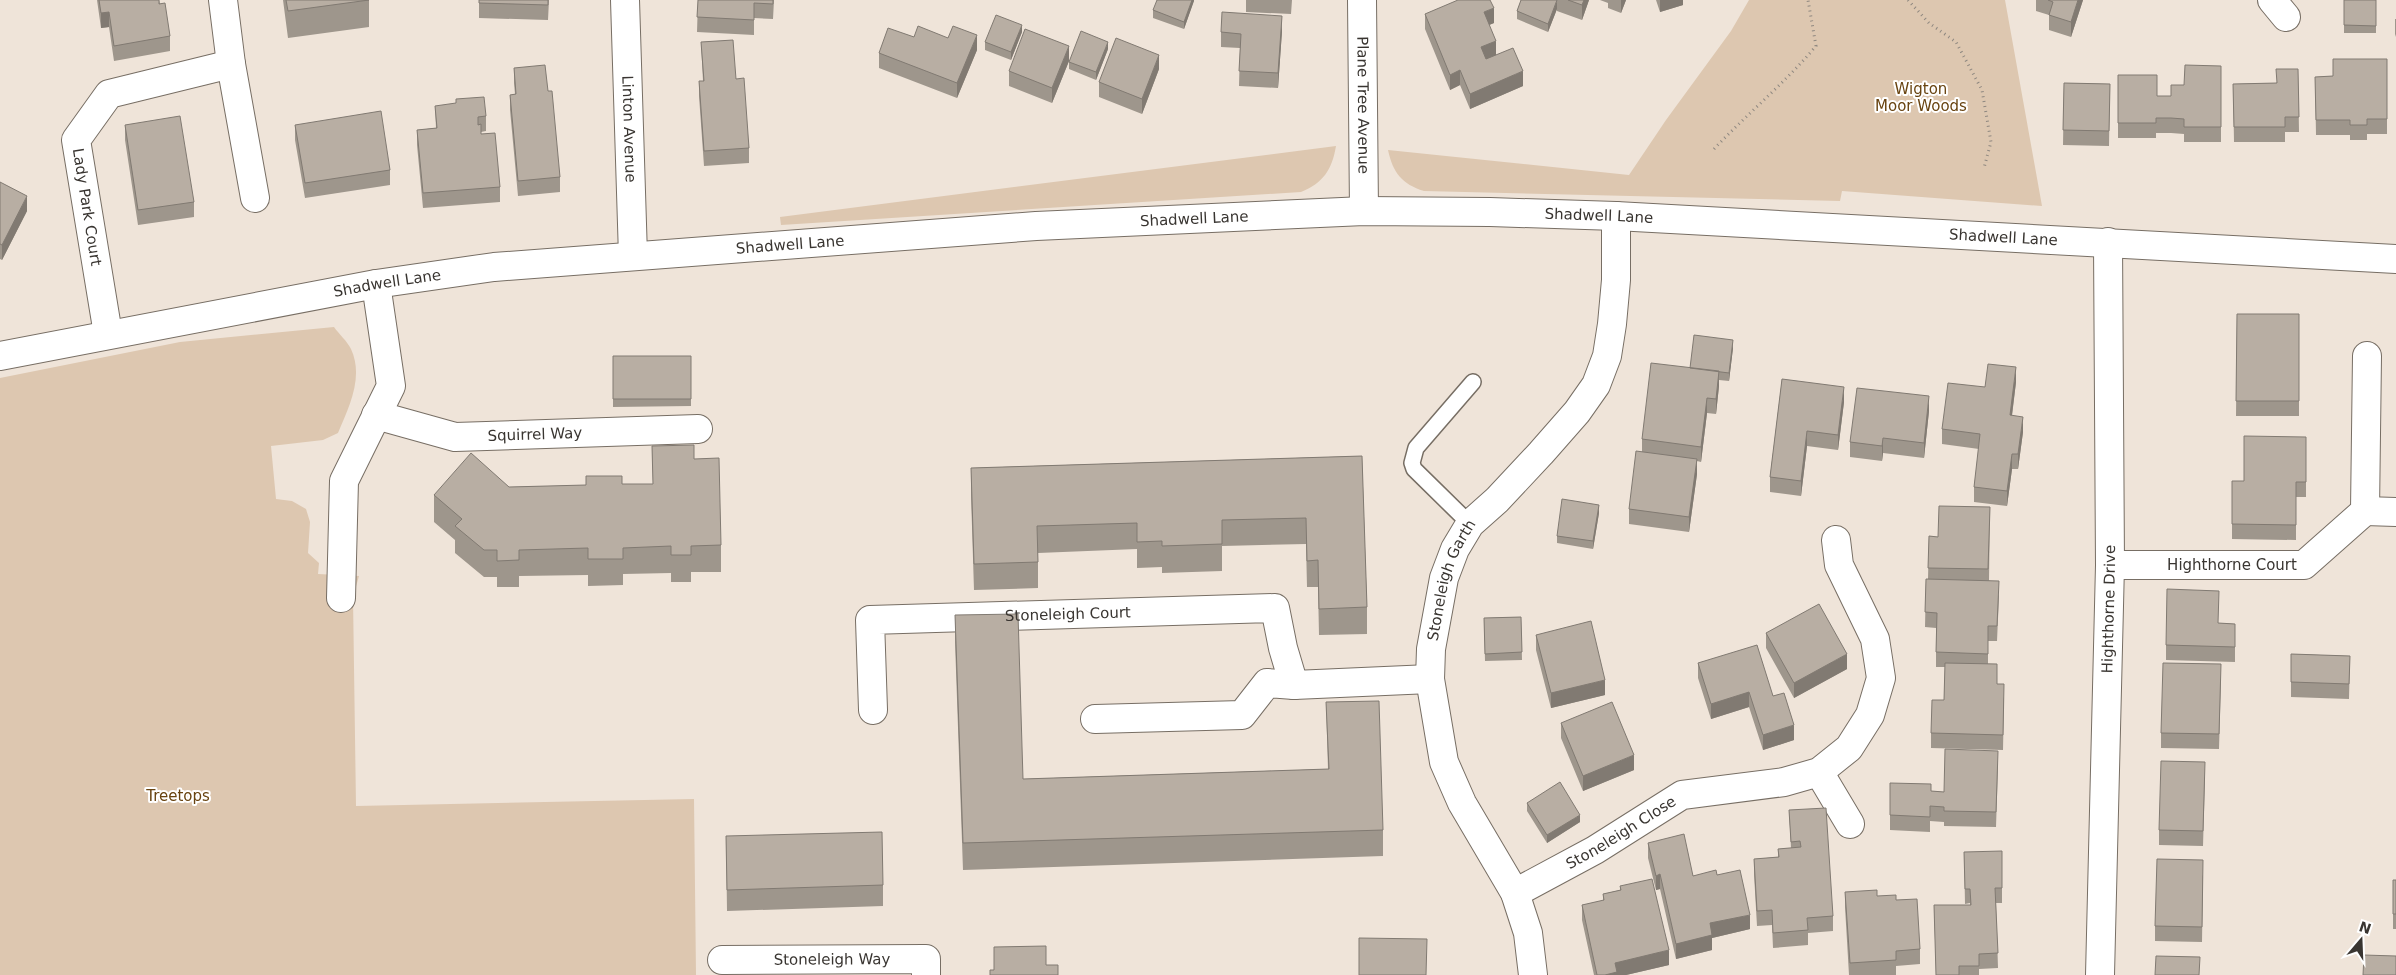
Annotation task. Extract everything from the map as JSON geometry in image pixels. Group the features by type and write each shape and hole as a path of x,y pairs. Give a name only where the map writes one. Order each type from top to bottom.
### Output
{"street":[{"path":"223,0 231,64 255,198"},
{"name":"Linton Avenue","path":"625,0 633,256"},
{"name":"Plane Tree Avenue","path":"1362,0 1364,211"},
{"name":"Lady Park Court","path":"108,334 76,140 109,94 231,64"},
{"name":"Shadwell Lane","path":"0,356 376,284 494,267 1036,226 1364,211 1616,216 2396,259"},
{"name":"Stoneleigh Garth","path":"1533,975 1528,933 1515,893 1462,803 1444,762 1430,679 1432,649 1444,578 1455,549 1470,524 1497,500 1541,454 1577,412 1596,385 1607,356 1612,324 1616,280 1616,216"},
{"name":"Highthorne Drive","path":"2100,975 2110,565 2108,242"},
{"path":"341,598 344,481 391,386 376,284"},
{"path":"2367,356 2365,511 2396,512"},
{"name":"Squirrel Way","path":"376,415 455,437 698,429"},
{"name":"Highthorne Court","path":"2110,565 2304,565 2365,511"},
{"name":"Stoneleigh Close","path":"1515,893 1595,850 1658,808 1682,795 1784,782 1819,772 1849,748 1870,715 1881,678 1875,639 1839,565 1836,540"},
{"name":"Stoneleigh Court","path":"872,710 870,620 1275,608 1283,648 1294,684"},
{"path":"1094,719 1242,715 1267,683 1294,684 1430,679"},
{"path":"1819,772 1850,824"},
{"name":"Stoneleigh Way","path":"722,960 926,959 926,975"}],"lane":[{"path":"1470,524 1414,469 1412,463 1416,448 1473,382"}],"path":[{"path":"1714,149 1742,119 1792,75 1816,46 1808,0"},
{"path":"1908,0 1929,23 1956,42 1982,90 1991,142 1984,168"}],"green space":[{"name":"Wigton Moor Woods","path":"1749,0 2005,0 2042,206 1842,191 1840,201 1424,191 1404,181 1393,165 1388,150 1629,175 1666,120 1731,31"},
{"path":"1336,146 1332,162 1325,175 1321,180 1301,192 781,225 780,217"},
{"name":"Treetops","path":"334,327 351,349 356,370 353,392 338,433 323,440 271,446 276,499 292,501 306,509 310,522 308,553 319,563 318,574 359,576 353,597 356,806 694,799 696,975 0,975 0,378 180,342"}],"building":[{"path":"99,0 159,0 159,4 165,3 170,36 114,46 109,12 101,13"},
{"path":"286,0 369,0 288,11"},
{"path":"479,0 548,0 548,5 479,3"},
{"path":"698,0 773,0 773,4 754,3 754,20 697,17"},
{"path":"1157,0 1192,0 1184,22 1153,10"},
{"path":"1458,0 1490,0 1494,8 1484,12 1496,41 1481,47 1486,59 1513,48 1523,71 1470,94 1460,70 1450,75 1425,14"},
{"path":"1521,0 1557,0 1548,24 1517,11"},
{"path":"1568,0 1584,0 1582,5"},
{"path":"2048,0 2078,0 2071,22 2049,15 2053,2"},
{"path":"2344,0 2376,0 2376,26 2344,25"},
{"path":"1222,12 1282,16 1278,73 1239,71 1241,34 1221,32"},
{"path":"996,15 1022,25 1011,52 985,42"},
{"path":"918,26 948,38 953,26 977,35 957,83 879,53 888,28 914,37"},
{"path":"1025,29 1069,46 1052,88 1009,71"},
{"path":"1081,31 1108,42 1096,72 1069,62"},
{"path":"1116,38 1159,55 1142,99 1099,82"},
{"path":"733,40 736,79 744,78 749,148 704,151 699,81 704,81 701,42"},
{"path":"2333,59 2387,59 2387,119 2367,119 2367,125 2350,125 2350,120 2316,120 2315,77 2333,76"},
{"path":"545,65 548,91 552,91 560,177 518,181 510,95 516,94 514,68"},
{"path":"2185,65 2221,66 2221,127 2184,127 2184,119 2171,118 2156,118 2156,123 2118,123 2118,75 2157,75 2157,96 2171,96 2171,85 2184,85"},
{"path":"2276,69 2298,69 2299,117 2285,117 2285,127 2234,127 2233,84 2277,83"},
{"path":"2064,83 2110,84 2109,131 2063,130"},
{"path":"484,97 486,116 478,117 478,125 481,124 481,134 495,133 500,187 423,193 417,130 437,128 435,106 456,103 456,99"},
{"path":"381,111 390,170 305,183 295,125"},
{"path":"180,116 194,202 138,210 125,125"},
{"path":"0,182 27,196 2,245 0,244"},
{"path":"2237,314 2299,314 2299,401 2236,401"},
{"path":"1694,335 1733,340 1729,373 1690,368"},
{"path":"613,356 691,356 691,399 613,399"},
{"path":"1651,363 1719,371 1716,399 1707,398 1701,447 1642,439"},
{"path":"1988,364 2016,367 2010,415 2023,417 2018,454 2012,454 2007,491 1974,487 1980,434 1942,429 1948,383 1985,387"},
{"path":"1782,379 1844,387 1838,435 1807,431 1801,481 1770,477"},
{"path":"1857,388 1929,396 1924,443 1883,438 1882,446 1850,442"},
{"path":"2244,436 2306,437 2306,482 2296,482 2296,525 2232,524 2232,481 2244,481"},
{"path":"694,445 694,459 719,458 721,545 691,546 691,555 671,555 671,546 623,548 623,559 588,559 588,548 519,550 519,560 497,561 497,550 484,550 455,526 462,519 434,495 471,453 509,487 586,485 586,476 622,476 622,484 653,484 652,446"},
{"path":"1636,451 1697,459 1689,517 1629,509"},
{"path":"1362,456 1367,607 1319,609 1318,560 1307,561 1306,518 1222,520 1222,544 1162,546 1162,541 1137,542 1137,523 1037,526 1038,562 974,564 971,468"},
{"path":"1562,499 1599,505 1593,541 1557,536"},
{"path":"1939,506 1990,507 1988,569 1928,568 1929,536 1938,537"},
{"path":"1926,579 1999,581 1997,626 1988,626 1988,654 1936,652 1937,613 1925,612"},
{"path":"2167,589 2219,591 2218,623 2235,624 2235,647 2166,645"},
{"path":"1819,604 1847,654 1794,683 1766,633"},
{"path":"1018,614 1023,779 1329,769 1326,702 1379,701 1383,830 963,843 955,615"},
{"path":"1521,617 1522,652 1485,654 1484,618"},
{"path":"1591,621 1605,680 1551,693 1536,635"},
{"path":"1757,645 1773,696 1784,693 1794,725 1763,735 1749,692 1711,704 1698,663"},
{"path":"2291,654 2350,656 2349,684 2291,682"},
{"path":"1945,663 1997,664 1997,684 2004,684 2003,735 1931,733 1932,700 1944,700"},
{"path":"2163,663 2221,664 2219,734 2161,733"},
{"path":"1612,702 1634,755 1583,776 1561,723"},
{"path":"1945,749 1998,751 1996,812 1944,811 1944,807 1930,806 1930,817 1890,815 1890,783 1931,784 1931,791 1944,792"},
{"path":"2161,761 2205,762 2203,831 2159,830"},
{"path":"1560,782 1580,815 1547,835 1527,803"},
{"path":"1826,808 1833,916 1807,918 1808,930 1773,933 1772,910 1757,911 1754,859 1779,857 1778,849 1801,847 1800,841 1791,842 1789,810"},
{"path":"882,832 883,885 727,890 726,836"},
{"path":"1684,834 1693,876 1716,870 1717,875 1740,870 1750,915 1710,923 1712,935 1676,944 1660,874 1656,876 1648,843"},
{"path":"2002,851 2002,888 1995,888 1998,953 1979,954 1979,966 1959,966 1959,975 1936,975 1934,905 1971,905 1970,889 1965,889 1964,852"},
{"path":"2157,859 2203,860 2202,927 2155,926"},
{"path":"1652,879 1669,950 1615,963 1617,972 1597,975 1582,905 1604,900 1603,894 1621,890 1620,886"},
{"path":"2393,880 2396,880 2396,914 2393,914"},
{"path":"1877,890 1877,896 1896,895 1896,900 1917,899 1920,949 1896,951 1896,960 1850,963 1845,892"},
{"path":"1359,938 1427,939 1426,975 1359,975"},
{"path":"1046,946 1046,965 1058,965 1058,975 990,975 990,970 994,970 994,947"},
{"path":"2364,955 2396,956 2396,975 2363,975"},
{"path":"2156,956 2200,957 2199,975 2155,975"}]}
